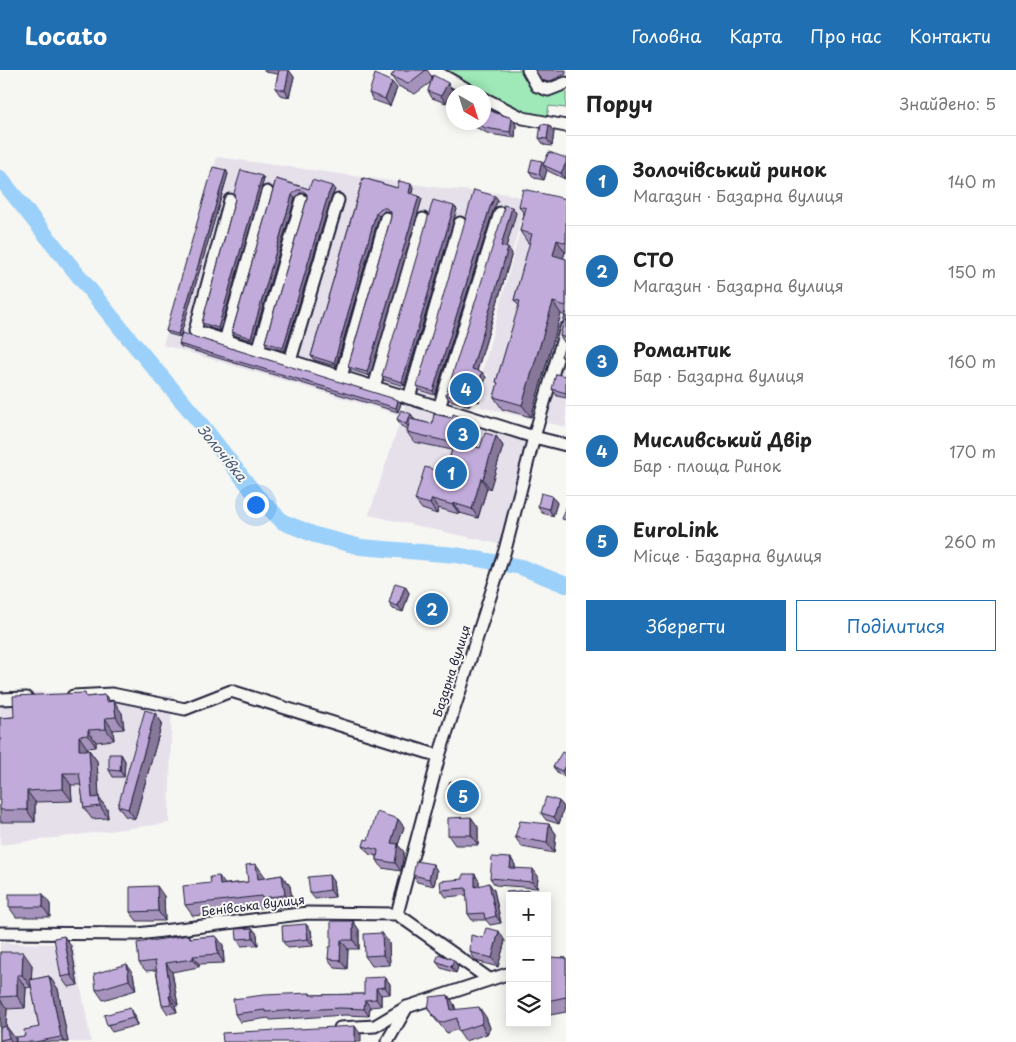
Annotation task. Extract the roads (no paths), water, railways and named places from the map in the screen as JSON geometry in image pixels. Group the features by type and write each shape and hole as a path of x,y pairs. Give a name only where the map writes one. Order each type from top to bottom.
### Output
{"street":[{"path":"434,70 460,85"},
{"path":"528,70 537,86 548,90 566,83"},
{"path":"491,102 523,118 566,126"},
{"path":"226,341 267,192"},
{"path":"230,200 195,331 439,408 566,445"},
{"path":"258,351 302,200"},
{"path":"290,361 338,200"},
{"path":"439,408 500,213"},
{"path":"341,377 386,218"},
{"path":"374,387 423,219"},
{"path":"409,398 460,223"},
{"name":"Базарна вулиця","path":"397,914 439,756 495,585 534,437 566,328"},
{"path":"66,696 112,694 185,709 231,692 439,756"},
{"path":"0,699 38,697"},
{"name":"Бенівська вулиця","path":"0,933 138,934 308,913 397,914"},
{"path":"397,914 489,979"},
{"path":"327,1029 375,1026 407,1008 506,974"},
{"path":"387,1042 407,1008"}],"waterway":[{"name":"Золочівка","path":"0,178 127,336 193,414 256,495 283,522 315,535 361,547 456,555 521,567 566,585"}],"place":[{"name":"Мисливський Двір","path":"466,389"},
{"name":"Романтик","path":"463,434"},
{"name":"Золочівський ринок","path":"451,473"},
{"name":"СТО","path":"432,609"},
{"name":"EuroLink","path":"463,796"}]}
